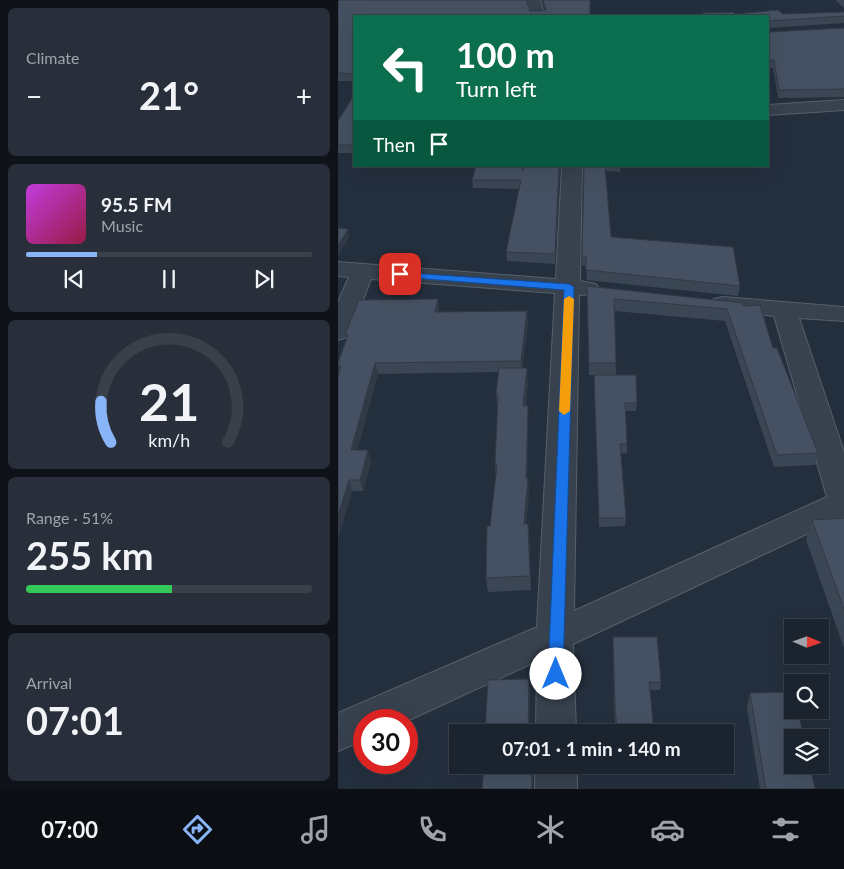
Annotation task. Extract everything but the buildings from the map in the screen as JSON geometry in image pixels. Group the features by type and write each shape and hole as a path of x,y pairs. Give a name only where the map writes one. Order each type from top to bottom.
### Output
{"street":[{"path":"533,0 538,15"},
{"path":"769,110 844,105"},
{"path":"556,724 555,636 572,167"},
{"path":"338,269 608,291"},
{"path":"338,332 362,272"},
{"path":"706,302 844,314"},
{"path":"390,709 555,636 844,503 784,310"},
{"path":"338,732 353,725"},
{"path":"556,774 556,789"}],"slow traffic":[{"path":"564,411 569,299"}],"route":[{"path":"400,274 569,287 555,636 556,674"}]}
